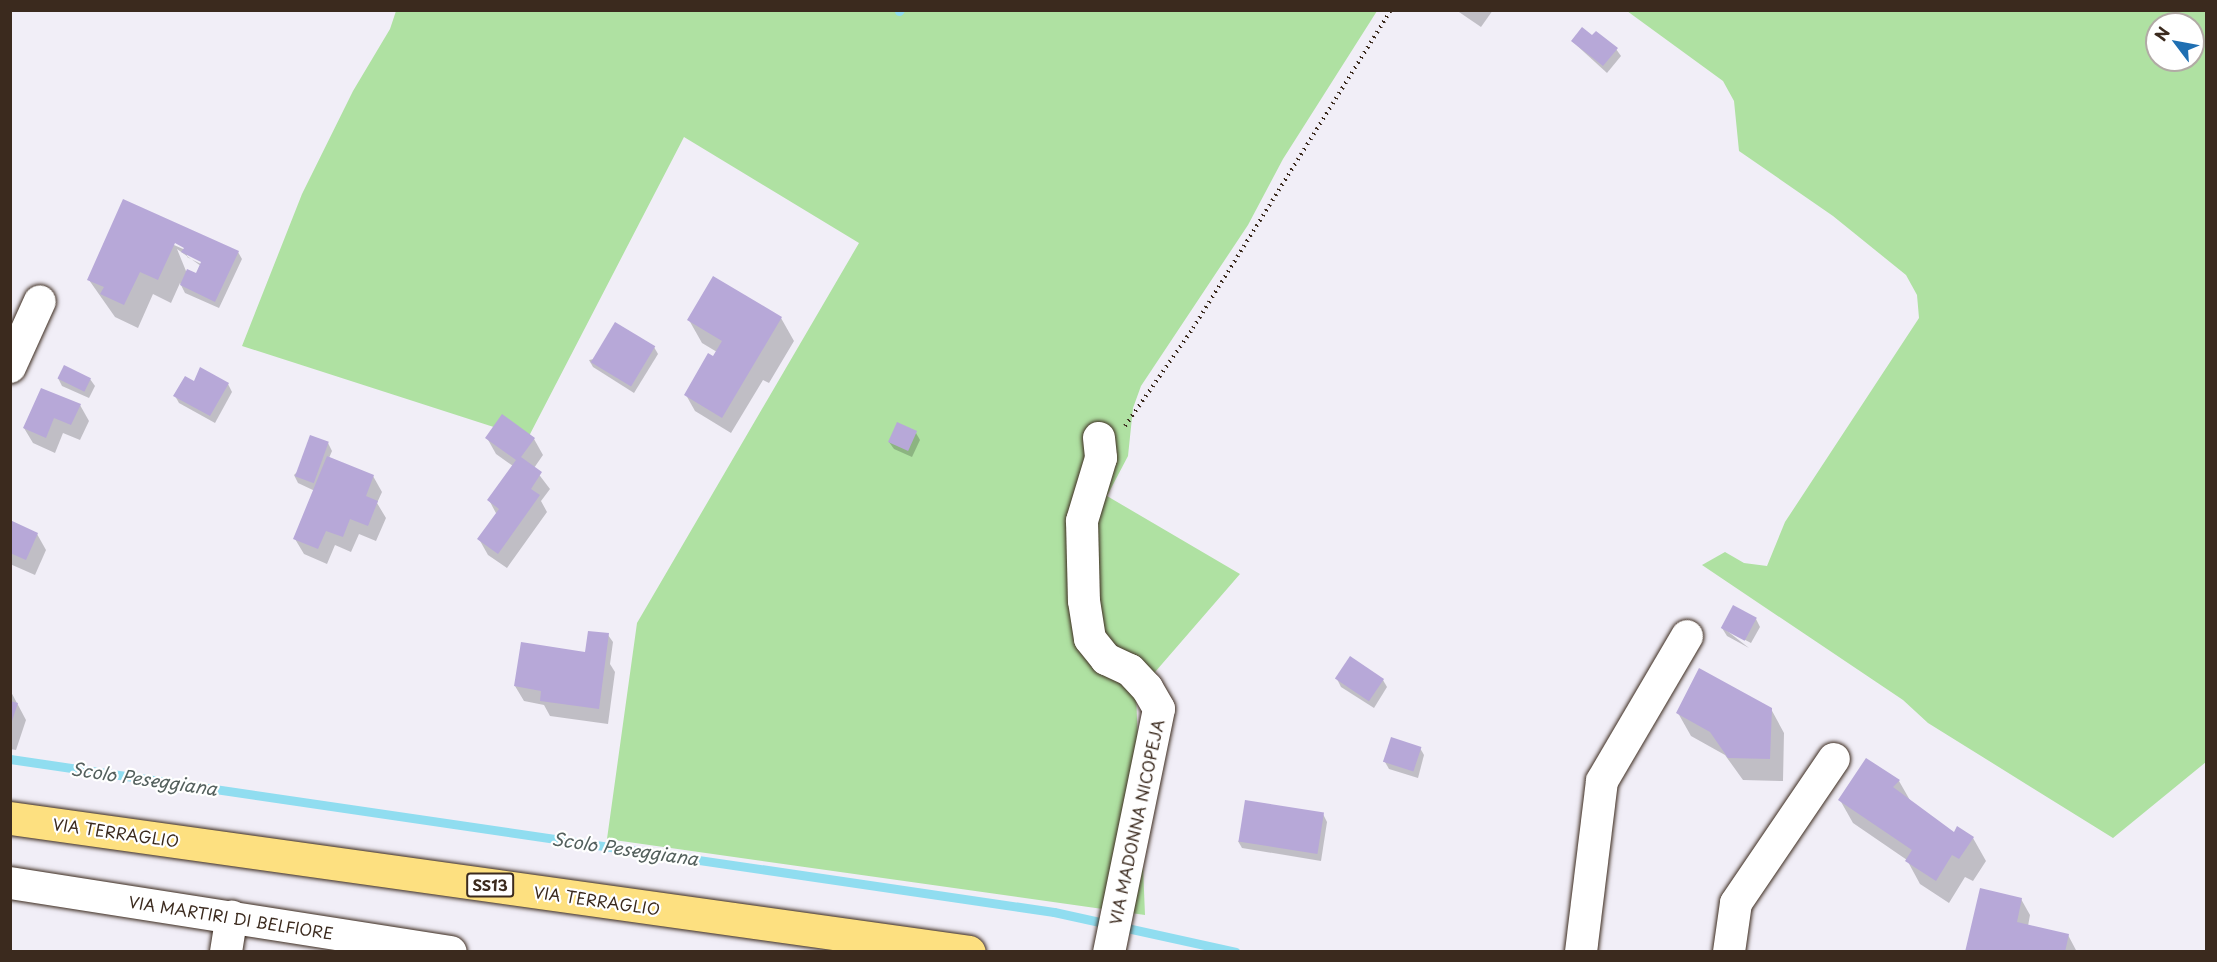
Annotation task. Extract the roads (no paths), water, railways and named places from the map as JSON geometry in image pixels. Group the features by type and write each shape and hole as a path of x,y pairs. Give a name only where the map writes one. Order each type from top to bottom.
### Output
{"main road":[{"name":"VIA TERRAGLIO","path":"10,818 969,951"}],"street":[{"path":"10,367 40,301"},
{"name":"VIA MADONNA NICOPEJA","path":"1100,448 1082,521 1084,601 1090,639 1106,659 1130,670 1147,688 1159,709 1110,947"},
{"path":"1581,951 1602,781 1687,636"},
{"path":"1729,951 1736,903 1834,759"},
{"name":"VIA MARTIRI DI BELFIORE","path":"10,883 451,951"},
{"path":"226,951 232,916"}],"waterway":[{"name":"Scolo Peseggiana","path":"10,759 1054,912 1236,952"}]}
